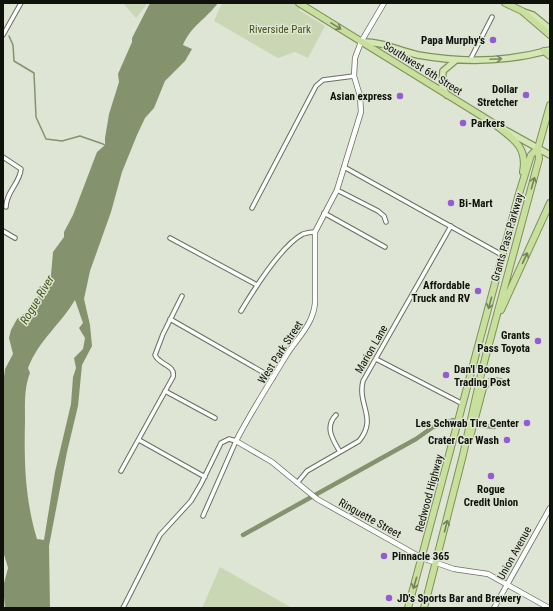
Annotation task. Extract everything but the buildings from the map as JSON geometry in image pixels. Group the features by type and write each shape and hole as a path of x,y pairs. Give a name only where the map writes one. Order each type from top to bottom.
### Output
{"highway":[{"name":"Southwest 6th Street","path":"299,3 493,124"},
{"path":"505,3 522,11 550,35"},
{"path":"547,51 550,56"},
{"name":"Grants Pass Parkway","path":"492,332 539,159 538,148 550,105"},
{"path":"493,124 518,144 523,154 524,165 518,198"},
{"name":"Grants Pass Parkway","path":"518,198 531,155 538,148"},
{"name":"Redwood Highway","path":"408,608 518,198"},
{"path":"424,608 437,564 492,332 550,203"},
{"path":"463,455 472,434 482,388 486,383 493,380 500,382"}],"main road":[{"path":"522,11 533,15 550,30"},
{"path":"361,42 374,41 411,53 456,60 518,57 547,51"},
{"path":"447,95 442,86 441,78 443,71 447,66 456,60"},
{"name":"Southwest 6th Street","path":"493,124 550,155"}],"street":[{"path":"3,35 21,3"},
{"name":"West Park Street","path":"236,441 273,378 308,326 313,314 315,303 315,232 337,190 361,112 360,96 354,76 355,58 361,42 384,3"},
{"path":"470,60 492,17"},
{"path":"252,208 316,86 323,80 354,76"},
{"path":"3,157 21,169 19,176 8,196 6,207"},
{"path":"344,167 502,255"},
{"path":"337,190 378,211 384,216 386,222"},
{"path":"324,213 385,246"},
{"name":"Marion Lane","path":"297,483 307,471 359,441 365,434 368,420 362,386 451,226"},
{"path":"3,231 16,238"},
{"path":"241,311 257,285 297,239 303,234 315,232"},
{"path":"170,238 257,285"},
{"path":"122,471 173,377 173,371 157,359 155,355 170,319 182,296"},
{"path":"170,319 273,378"},
{"path":"376,359 463,404"},
{"path":"165,391 216,418"},
{"path":"336,415 331,421 330,429 340,452"},
{"path":"123,608 160,535 191,501 205,477 221,443 229,439 236,441 203,516"},
{"path":"139,440 205,477"},
{"name":"Ringuette Street","path":"236,441 272,462 323,503 422,558 458,570 488,574 550,608"},
{"name":"Union Avenue","path":"494,608 550,508"}],"green space":[{"path":"123,3 148,3 136,18"},
{"name":"Riverside Park","path":"222,3 302,3 299,10 325,26 308,58 295,52 278,58 214,21"},
{"path":"220,567 292,608 202,608"}],"water":[{"name":"Rogue River","path":"150,3 218,3 194,28 186,39 183,45 192,49 185,61 165,81 154,108 145,118 122,172 111,212 90,271 84,299 90,325 92,346 82,365 78,406 67,452 49,546 50,608 5,608 3,587 8,568 3,551 4,377 5,369 13,354 9,338 11,330 17,319 28,311 51,275 53,252 64,237 64,232 73,215 97,152 105,145 109,114 119,82 118,74 132,42 132,38","holes":["75,300 83,323 79,328 85,338 83,349 74,358 76,368 73,377 71,404 55,472 44,540 37,539 30,510 25,466 25,397 30,373 28,368 38,349"]}],"waterway":[{"path":"9,36 13,45 14,61 34,73 36,117 46,139 62,141 80,136 106,146"},
{"path":"243,535 416,439 433,427 453,420"},
{"path":"478,425 494,427"}],"place":[{"name":"Papa Murphy's","path":"493,40"},
{"name":"Dollar Stretcher","path":"526,95"},
{"name":"Asian express","path":"400,96"},
{"name":"Parkers","path":"463,123"},
{"name":"Bi-Mart","path":"451,203"},
{"name":"Affordable Truck and RV","path":"478,291"},
{"name":"Grants Pass Toyota","path":"538,341"},
{"name":"Dan'l Boones Trading Post","path":"446,375"},
{"name":"Les Schwab Tire Center","path":"527,423"},
{"name":"Crater Car Wash","path":"507,440"},
{"name":"Rogue Credit Union","path":"491,476"},
{"name":"Pinnacle 365","path":"384,556"},
{"name":"JD's Sports Bar and Brewery","path":"389,598"}]}
